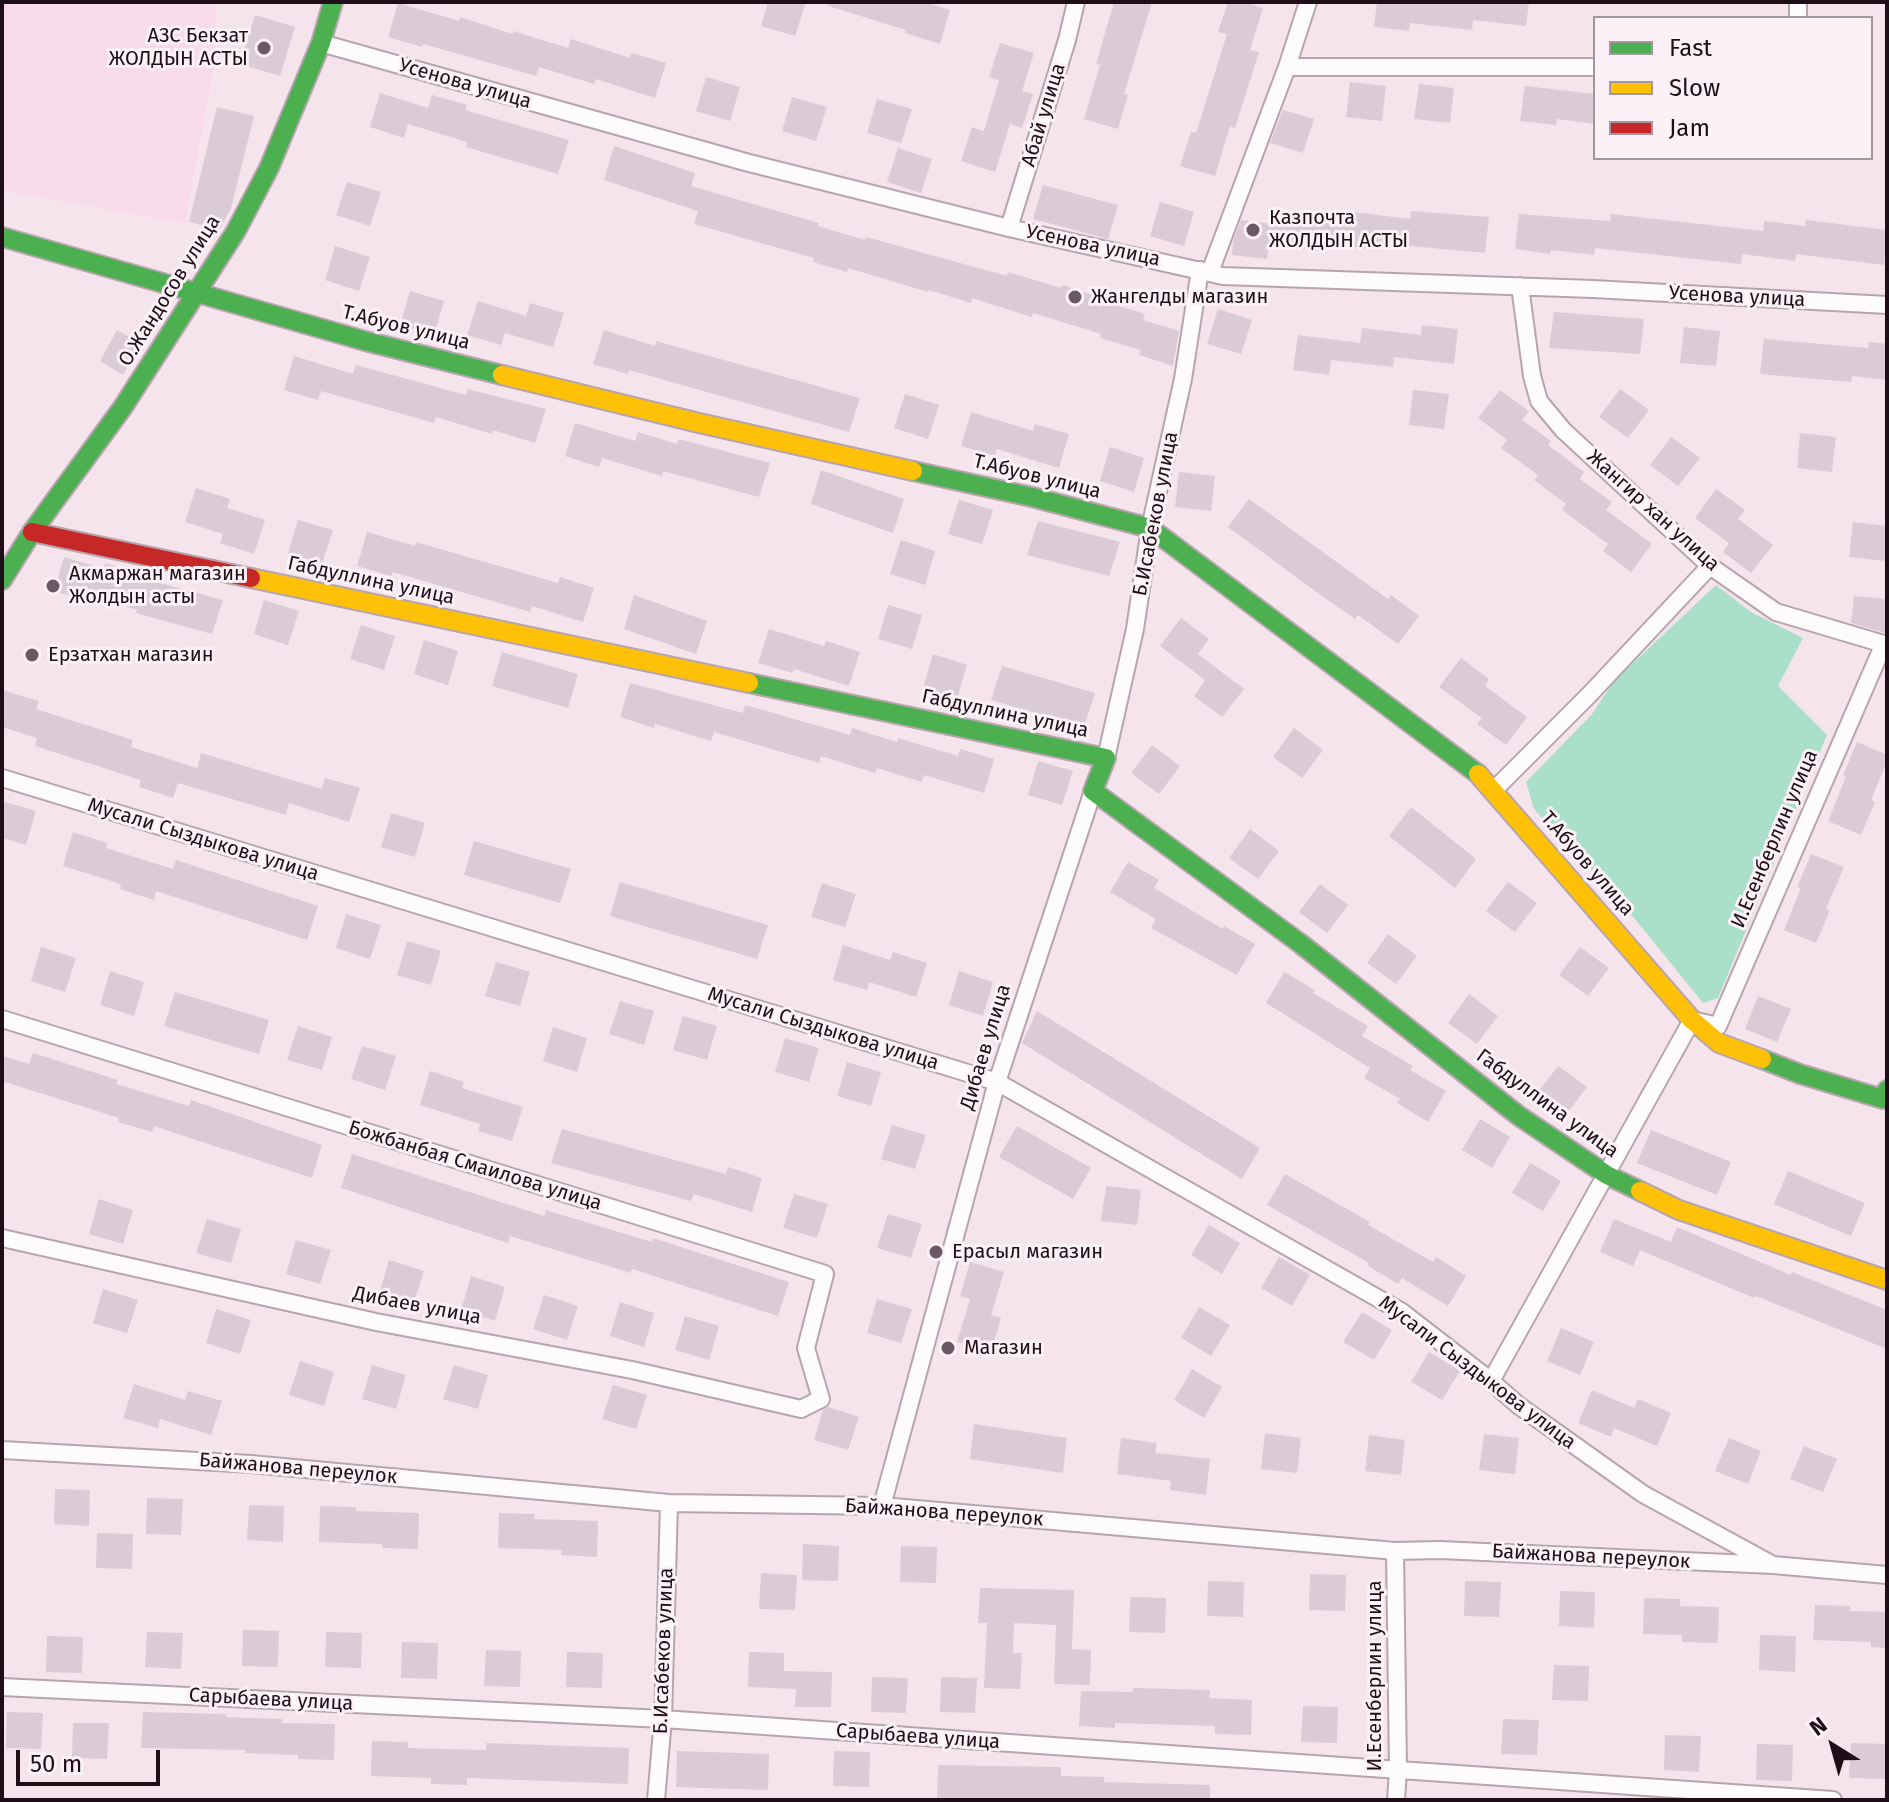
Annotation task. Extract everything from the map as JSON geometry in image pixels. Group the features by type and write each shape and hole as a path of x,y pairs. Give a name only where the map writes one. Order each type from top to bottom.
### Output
{"street":[{"name":"О.Жандосов улица","path":"2,580 32,532 123,407 236,231 269,168 321,43 333,2"},
{"name":"Абай улица","path":"1009,228 1076,2"},
{"name":"Б.Исабеков улица","path":"1106,758 1135,629 1150,528 1205,271 1287,67 1308,2"},
{"name":"Усенова улица","path":"321,43 749,163 1009,228 1223,276 1520,286 1887,305"},
{"path":"1287,67 1593,67"},
{"path":"2,237 198,292"},
{"name":"Жангир хан улица","path":"1520,286 1532,376 1539,401 1563,430 1710,566 1776,612 1885,646"},
{"name":"Т.Абуов улица","path":"198,292 365,341 699,423 1032,497 1150,528 1463,762 1494,790 1692,1020"},
{"name":"Габдуллина улица","path":"32,532 1106,758 1093,791 1301,944 1519,1116 1607,1175 1679,1210 1887,1280"},
{"path":"1494,790 1590,694 1710,566"},
{"name":"И.Есенберлин улица","path":"1692,1020 1718,1026 1885,646"},
{"name":"Мусали Сыздыкова улица","path":"2,778 997,1082 1402,1312 1518,1405 1643,1494 1773,1565"},
{"name":"Дибаев улица","path":"882,1506 997,1082 1093,791"},
{"name":"Божбанбая Смаилова улица","path":"2,1019 825,1274 806,1348 821,1399"},
{"path":"1491,1381 1692,1020 1719,1043 1800,1074 1883,1099 1887,1090"},
{"name":"Дибаев улица","path":"2,1238 376,1322 632,1370 801,1409 821,1399"},
{"name":"Байжанова переулок","path":"2,1450 251,1464 669,1503 882,1506 1395,1551 1440,1550 1773,1565 1887,1575"},
{"name":"Б.Исабеков улица","path":"656,1800 663,1719 669,1503"},
{"name":"И.Есенберлин улица","path":"1395,1551 1396,1800"},
{"name":"Сарыбаева улица","path":"2,1687 663,1719 1833,1800"}],"shaded area":[{"path":"2,2 216,2 214,66 185,223 2,191"}],"green space":[{"path":"1716,585 1751,612 1803,638 1778,686 1827,735 1718,998 1703,1003 1622,903 1534,809 1526,782 1592,714 1614,681"}],"building":[{"path":"768,2 806,2 795,36 761,26"},
{"path":"828,2 925,2 950,10 940,44 828,6"},
{"path":"1114,2 1152,2 1124,94 1128,95 1118,129 1084,119"},
{"path":"1228,2 1243,2 1263,8 1250,50 1259,52 1235,128 1230,126 1215,176 1180,166 1191,132 1196,133 1227,34 1218,32"},
{"path":"1377,2 1529,2 1526,26 1473,20 1472,30 1410,23 1409,31 1374,27"},
{"path":"398,3 568,48 571,39 630,58 631,53 666,63 655,98 596,79 594,84 539,67 536,76 388,37"},
{"path":"255,15 295,27 280,76 240,64"},
{"path":"1000,43 1034,53 1022,91 1033,94 1022,128 1010,124 995,172 961,161 972,127 984,131 999,80 989,77"},
{"path":"706,77 740,87 730,121 696,111"},
{"path":"1350,82 1386,86 1382,121 1346,117"},
{"path":"1419,84 1454,88 1450,123 1414,119"},
{"path":"1525,86 1593,94 1593,124 1557,119 1556,125 1520,121"},
{"path":"380,93 428,108 432,95 467,105 465,110 569,140 558,174 466,147 467,142 408,124 404,138 370,127"},
{"path":"792,97 827,107 816,141 782,131"},
{"path":"877,99 912,109 901,143 867,133"},
{"path":"217,107 254,116 231,208 220,229 189,222"},
{"path":"1283,110 1314,119 1303,153 1270,143"},
{"path":"614,146 695,173 691,186 819,223 818,226 865,240 866,237 1007,276 1008,272 1061,288 1062,285 1145,314 1143,320 1179,331 1173,366 1139,355 1141,350 1100,338 1101,334 1033,313 1032,317 972,298 971,303 848,268 847,272 813,262 814,258 694,224 698,211 604,180"},
{"path":"898,148 932,159 921,193 887,182"},
{"path":"347,182 381,192 370,226 336,215"},
{"path":"1043,185 1118,205 1108,239 1033,219"},
{"path":"1160,202 1194,212 1184,246 1150,236"},
{"path":"1346,211 1410,219 1411,211 1489,217 1485,253 1378,243 1377,250 1322,244 1321,251 1269,245 1267,259 1232,255 1233,241 1241,220 1288,226 1290,212 1345,219"},
{"path":"1519,214 1610,221 1611,214 1763,231 1764,221 1805,226 1806,220 1887,230 1887,238 1884,265 1796,254 1795,261 1742,254 1741,264 1595,248 1594,255 1551,250 1550,254 1515,249"},
{"path":"335,246 370,257 359,291 325,280"},
{"path":"410,291 444,301 434,335 400,325"},
{"path":"478,301 526,316 530,303 564,313 553,347 505,333 501,345 467,335"},
{"path":"1218,309 1252,320 1241,354 1207,344"},
{"path":"1554,312 1644,319 1640,354 1549,348"},
{"path":"1422,325 1458,329 1454,364 1394,357 1393,367 1331,360 1329,375 1293,370 1298,335 1360,343 1362,328 1421,335"},
{"path":"1684,327 1720,331 1716,366 1680,363"},
{"path":"117,330 141,343 123,375 100,361"},
{"path":"604,330 655,346 656,341 860,398 849,432 629,370 628,374 593,364"},
{"path":"1764,339 1868,348 1869,342 1887,344 1887,380 1852,376 1851,382 1760,374"},
{"path":"294,356 353,374 356,365 466,395 468,389 546,409 535,443 436,417 434,423 321,391 318,400 284,390"},
{"path":"1620,389 1649,410 1628,438 1599,417"},
{"path":"1413,390 1449,394 1444,429 1409,425"},
{"path":"1500,390 1529,411 1522,420 1551,441 1548,445 1584,472 1580,479 1612,502 1606,510 1652,544 1631,572 1603,551 1608,544 1562,510 1566,504 1534,480 1538,475 1501,448 1507,440 1478,418"},
{"path":"905,394 939,405 928,439 894,428"},
{"path":"971,412 1033,431 1035,424 1069,434 1059,468 997,449 995,456 961,446"},
{"path":"575,423 635,441 638,432 677,444 679,439 770,463 759,497 663,471 662,476 602,458 599,467 565,456"},
{"path":"1800,433 1836,437 1832,472 1797,468"},
{"path":"1671,437 1700,458 1678,486 1650,465"},
{"path":"1110,447 1144,458 1134,492 1100,481"},
{"path":"821,470 904,499 893,533 811,504"},
{"path":"1179,472 1215,476 1211,511 1175,507"},
{"path":"196,488 230,499 227,508 265,520 254,554 220,543 223,534 185,522"},
{"path":"1716,489 1745,510 1738,519 1773,545 1751,573 1723,552 1729,543 1695,518"},
{"path":"1249,499 1388,599 1391,595 1419,616 1398,644 1358,615 1355,619 1228,527"},
{"path":"959,500 993,510 982,544 948,534"},
{"path":"298,520 333,530 322,564 288,553"},
{"path":"1038,521 1120,542 1109,576 1027,555"},
{"path":"1853,522 1887,526 1885,561 1849,557"},
{"path":"367,532 415,546 416,542 558,583 560,577 594,588 583,622 532,606 530,612 393,572 391,576 357,566"},
{"path":"901,540 935,551 925,585 890,574"},
{"path":"64,557 104,569 105,563 139,573 138,577 223,600 212,634 136,613 137,610 90,595 88,601 54,591"},
{"path":"634,595 707,621 696,654 624,629"},
{"path":"1854,596 1887,599 1885,633 1851,623"},
{"path":"264,600 299,611 288,645 254,634"},
{"path":"888,605 922,615 912,649 878,639"},
{"path":"1181,618 1209,639 1198,654 1244,689 1222,717 1194,696 1205,680 1160,646"},
{"path":"361,625 395,636 384,670 350,659"},
{"path":"769,629 824,646 826,641 860,652 849,686 794,669 793,673 758,663"},
{"path":"424,640 458,651 448,685 414,674"},
{"path":"502,652 578,674 568,708 492,686"},
{"path":"933,654 967,665 957,699 923,688"},
{"path":"1461,658 1489,679 1485,686 1527,717 1506,745 1477,724 1482,718 1439,687"},
{"path":"1002,666 1095,693 1084,727 991,700"},
{"path":"630,683 743,713 745,705 850,735 852,728 958,756 960,749 994,759 984,793 924,775 922,782 877,768 875,773 821,756 819,763 714,732 711,741 620,717"},
{"path":"2,690 39,701 36,709 133,740 131,747 197,768 201,753 322,789 325,778 360,788 349,822 289,803 286,815 178,783 173,798 139,787 141,780 35,746 37,738 2,727"},
{"path":"1294,728 1323,750 1302,778 1273,757"},
{"path":"1857,742 1887,755 1871,800 1875,802 1861,835 1828,821"},
{"path":"1152,745 1180,766 1159,794 1131,773"},
{"path":"1038,761 1073,771 1062,805 1028,795"},
{"path":"2,801 36,811 26,845 2,838"},
{"path":"1411,807 1476,859 1455,888 1389,836"},
{"path":"391,813 425,823 415,857 381,847"},
{"path":"1250,829 1279,851 1258,879 1229,858"},
{"path":"73,832 107,843 106,848 173,869 176,860 318,906 307,940 156,891 154,900 120,889 121,884 63,866"},
{"path":"474,841 571,869 560,903 464,875"},
{"path":"1811,854 1844,867 1816,943 1784,930"},
{"path":"1128,862 1159,880 1154,888 1255,944 1237,975 1151,928 1156,919 1110,892"},
{"path":"620,882 768,925 757,959 610,916"},
{"path":"1508,882 1537,903 1515,932 1486,911"},
{"path":"822,883 856,894 845,927 811,917"},
{"path":"1320,884 1348,905 1327,933 1299,912"},
{"path":"346,914 381,925 370,959 336,948"},
{"path":"1388,934 1417,956 1396,984 1367,963"},
{"path":"407,941 441,951 431,985 397,975"},
{"path":"843,945 890,960 893,952 927,963 916,997 869,982 867,990 833,980"},
{"path":"41,947 76,958 65,992 31,981"},
{"path":"1580,947 1609,968 1588,996 1559,975"},
{"path":"496,962 530,972 520,1006 485,996"},
{"path":"110,971 144,982 134,1016 100,1005"},
{"path":"959,971 993,982 983,1016 949,1005"},
{"path":"1284,972 1368,1026 1362,1036 1413,1066 1410,1070 1446,1091 1428,1122 1397,1103 1400,1099 1364,1078 1370,1068 1266,1003"},
{"path":"175,992 269,1020 259,1054 164,1026"},
{"path":"1469,994 1498,1016 1477,1044 1448,1023"},
{"path":"1758,996 1791,1009 1777,1042 1745,1029"},
{"path":"620,1001 654,1011 644,1045 609,1034"},
{"path":"1037,1011 1260,1148 1242,1179 1022,1043"},
{"path":"683,1016 717,1026 707,1060 673,1050"},
{"path":"298,1026 332,1037 322,1070 287,1060"},
{"path":"553,1027 587,1038 577,1072 543,1061"},
{"path":"785,1038 819,1048 809,1082 775,1072"},
{"path":"362,1046 396,1056 385,1090 351,1079"},
{"path":"33,1053 118,1080 116,1084 189,1106 191,1100 322,1145 312,1178 154,1126 152,1132 118,1122 119,1118 2,1081 2,1056 29,1064"},
{"path":"847,1062 881,1072 871,1106 837,1096"},
{"path":"1558,1066 1587,1087 1565,1116 1537,1094"},
{"path":"430,1071 464,1082 462,1088 523,1107 512,1141 478,1131 480,1124 420,1105"},
{"path":"1480,1119 1510,1137 1492,1168 1462,1150"},
{"path":"892,1125 926,1135 915,1169 881,1159"},
{"path":"1017,1126 1091,1168 1073,1199 999,1157"},
{"path":"562,1129 726,1174 728,1167 762,1178 752,1212 694,1194 691,1201 551,1163"},
{"path":"1651,1130 1731,1162 1717,1195 1637,1163"},
{"path":"352,1154 544,1216 546,1210 652,1242 653,1238 789,1282 778,1316 632,1269 631,1273 510,1236 508,1243 341,1188"},
{"path":"1530,1163 1561,1181 1543,1211 1512,1193"},
{"path":"1788,1171 1865,1203 1851,1236 1774,1204"},
{"path":"1285,1174 1433,1262 1436,1257 1466,1276 1448,1306 1402,1278 1398,1284 1368,1266 1369,1263 1267,1205"},
{"path":"1106,1186 1141,1190 1137,1225 1101,1221"},
{"path":"794,1194 828,1204 817,1238 783,1228"},
{"path":"99,1199 133,1210 123,1244 89,1234"},
{"path":"888,1214 922,1224 911,1258 877,1248"},
{"path":"207,1219 241,1229 231,1263 196,1253"},
{"path":"1614,1219 1671,1242 1677,1227 1791,1275 1792,1272 1887,1310 1887,1349 1640,1250 1633,1266 1600,1252"},
{"path":"1209,1225 1240,1243 1222,1274 1191,1255"},
{"path":"296,1240 331,1250 320,1284 286,1274"},
{"path":"1279,1257 1310,1275 1292,1306 1261,1288"},
{"path":"389,1260 424,1271 413,1305 379,1294"},
{"path":"970,1262 1004,1272 991,1315 1001,1318 991,1352 957,1342 970,1299 960,1296"},
{"path":"471,1276 505,1287 495,1321 461,1310"},
{"path":"103,1289 138,1300 127,1333 93,1323"},
{"path":"544,1295 578,1306 567,1340 533,1329"},
{"path":"877,1299 912,1309 901,1343 867,1333"},
{"path":"620,1302 654,1313 644,1347 610,1336"},
{"path":"1199,1307 1230,1325 1211,1356 1181,1338"},
{"path":"216,1309 251,1320 240,1354 206,1343"},
{"path":"1362,1312 1392,1330 1374,1360 1343,1342"},
{"path":"685,1316 719,1326 709,1360 675,1350"},
{"path":"1561,1328 1594,1342 1580,1375 1547,1361"},
{"path":"1429,1352 1460,1371 1442,1400 1411,1382"},
{"path":"300,1361 334,1372 324,1406 289,1395"},
{"path":"372,1365 406,1375 396,1409 362,1399"},
{"path":"454,1365 488,1375 478,1409 443,1399"},
{"path":"1192,1369 1222,1387 1204,1418 1174,1400"},
{"path":"134,1384 185,1400 188,1391 222,1401 211,1435 160,1419 158,1428 123,1418"},
{"path":"613,1385 647,1395 636,1429 602,1419"},
{"path":"1592,1390 1634,1408 1638,1399 1671,1413 1657,1446 1614,1428 1611,1437 1578,1423"},
{"path":"828,1407 859,1417 848,1450 814,1440 823,1410"},
{"path":"974,1424 1067,1438 1063,1473 970,1459"},
{"path":"1265,1433 1301,1438 1297,1473 1261,1469"},
{"path":"1484,1434 1519,1438 1515,1474 1479,1470"},
{"path":"1369,1435 1405,1440 1401,1475 1365,1471"},
{"path":"1121,1438 1157,1443 1155,1453 1210,1459 1206,1495 1170,1490 1171,1481 1117,1474"},
{"path":"1729,1438 1761,1451 1748,1484 1715,1471"},
{"path":"1804,1446 1837,1459 1823,1492 1790,1479"},
{"path":"55,1489 90,1490 89,1526 54,1524"},
{"path":"147,1498 183,1499 181,1535 146,1534"},
{"path":"249,1505 284,1506 283,1542 247,1540"},
{"path":"320,1506 356,1507 356,1511 419,1513 418,1549 382,1548 382,1544 319,1542"},
{"path":"499,1513 535,1514 534,1519 598,1521 597,1557 561,1555 562,1550 498,1548"},
{"path":"97,1533 133,1534 132,1569 96,1568"},
{"path":"803,1544 839,1546 838,1581 802,1580"},
{"path":"901,1546 937,1547 936,1583 900,1582"},
{"path":"761,1573 797,1575 795,1610 759,1609"},
{"path":"1310,1574 1346,1575 1345,1611 1309,1610"},
{"path":"1208,1581 1244,1582 1243,1617 1207,1616"},
{"path":"1465,1581 1501,1582 1499,1617 1464,1616"},
{"path":"980,1588 1074,1590 1072,1649 1091,1650 1090,1685 1054,1684 1056,1625 1014,1623 1013,1653 1022,1653 1020,1689 984,1688 987,1623 978,1623"},
{"path":"1560,1591 1595,1592 1594,1628 1559,1626"},
{"path":"1130,1597 1166,1598 1165,1633 1129,1632"},
{"path":"1644,1598 1680,1599 1680,1606 1719,1607 1718,1643 1682,1642 1682,1635 1643,1634"},
{"path":"1815,1605 1850,1606 1850,1611 1887,1612 1887,1648 1871,1647 1871,1642 1813,1640"},
{"path":"243,1630 279,1631 278,1667 242,1666"},
{"path":"147,1632 183,1633 181,1669 145,1667"},
{"path":"326,1632 362,1633 361,1668 325,1667"},
{"path":"1760,1635 1796,1636 1795,1672 1759,1670"},
{"path":"47,1636 83,1637 82,1673 46,1672"},
{"path":"402,1642 438,1643 437,1679 401,1678"},
{"path":"486,1650 521,1651 520,1687 484,1686"},
{"path":"567,1652 603,1653 602,1688 566,1687"},
{"path":"749,1652 784,1653 784,1671 832,1672 831,1707 795,1707 796,1689 748,1687"},
{"path":"1554,1665 1589,1666 1588,1701 1552,1700"},
{"path":"872,1677 908,1678 906,1713 871,1712"},
{"path":"941,1677 977,1678 975,1713 940,1712"},
{"path":"1133,1688 1210,1690 1209,1698 1252,1700 1251,1735 1215,1734 1215,1726 1115,1723 1115,1728 1079,1726 1081,1691 1133,1692"},
{"path":"1303,1706 1338,1707 1337,1743 1301,1742"},
{"path":"7,1712 43,1713 41,1749 6,1748"},
{"path":"143,1712 226,1714 226,1717 282,1719 282,1723 335,1724 334,1760 298,1759 298,1755 245,1753 245,1750 141,1748"},
{"path":"1503,1719 1539,1720 1537,1755 1501,1754"},
{"path":"73,1723 109,1723 107,1759 72,1758"},
{"path":"1665,1735 1701,1736 1699,1772 1664,1770"},
{"path":"372,1741 408,1742 408,1748 486,1750 486,1743 629,1748 628,1784 467,1778 467,1785 431,1784 431,1778 371,1776"},
{"path":"1851,1743 1886,1744 1885,1779 1849,1778"},
{"path":"1757,1744 1793,1745 1792,1781 1756,1780"},
{"path":"677,1751 769,1754 768,1790 676,1787"},
{"path":"834,1751 870,1752 869,1787 833,1786"},
{"path":"938,1765 1061,1767 1061,1776 1104,1777 1104,1782 1210,1785 1210,1800 937,1800"}],"traffic: fast":[{"path":"2,580 32,532 123,407 236,231 269,168 321,43 333,2"},
{"path":"2,237 365,341 502,375"},
{"path":"913,471 1032,497 1150,528 1478,774"},
{"path":"749,683 1106,758 1093,791 1301,944 1519,1116 1607,1175 1640,1191"},
{"path":"1762,1059 1883,1099 1887,1090"}],"traffic: slow":[{"path":"502,375 913,471"},
{"path":"251,578 749,683"},
{"path":"1478,774 1692,1020 1719,1043 1762,1059"},
{"path":"1640,1191 1679,1210 1887,1280"}],"traffic: jam":[{"path":"32,532 251,578"}],"place":[{"name":"АЗС Бекзат ЖОЛДЫН АСТЫ","path":"264,48"},
{"name":"Казпочта ЖОЛДЫН АСТЫ","path":"1253,230"},
{"name":"Жангелды магазин","path":"1075,297"},
{"name":"Акмаржан магазин Жолдын асты","path":"53,586"},
{"name":"Ерзатхан магазин","path":"32,655"},
{"name":"Ерасыл магазин","path":"936,1252"},
{"name":"Магазин","path":"948,1348"}]}
